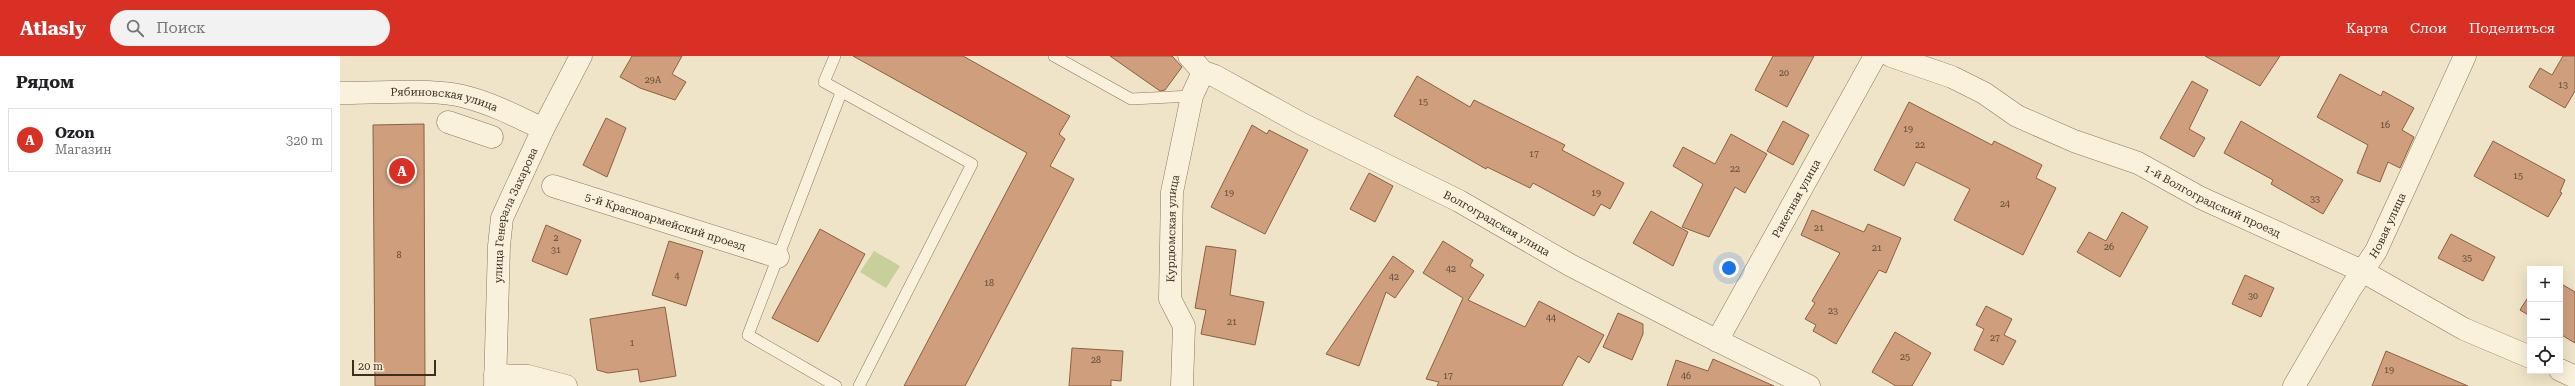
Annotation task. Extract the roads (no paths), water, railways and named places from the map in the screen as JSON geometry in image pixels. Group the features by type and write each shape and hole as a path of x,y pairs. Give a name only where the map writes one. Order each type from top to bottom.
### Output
{"street":[{"name":"улица Генерала Захарова","path":"495,380 499,246 502,218 543,129 580,56"},
{"name":"Волгоградская улица","path":"1189,56 1203,72 1215,76 1302,124 1459,201 1570,265 1718,341 1774,378 1809,386"},
{"name":"Ракетная улица","path":"1718,341 1875,56"},
{"name":"1-й Волгоградский проезд","path":"1891,56 1952,77 1984,93 2017,116 2074,141 2138,163 2201,198 2362,271 2464,329 2527,357"},
{"name":"Новая улица","path":"2294,386 2362,271 2376,251 2465,56"},
{"name":"Курдюмская улица","path":"1182,386 1184,326 1170,299 1172,192 1192,96 1203,72"},
{"name":"Рябиновская улица","path":"340,93 437,93 465,96 507,112 543,129"},
{"path":"448,122 492,138"},
{"name":"5-й Красноармейский проезд","path":"554,186 778,257"},
{"path":"2563,371 2575,377"},
{"path":"495,380 528,376 566,386"}],"lane":[{"path":"835,56 824,82 841,93 972,164 859,386"},
{"path":"1054,56 1131,99 1192,96"},
{"path":"836,386 748,335 841,93"}],"place":[{"name":"Ozon","path":"402,171"}]}
